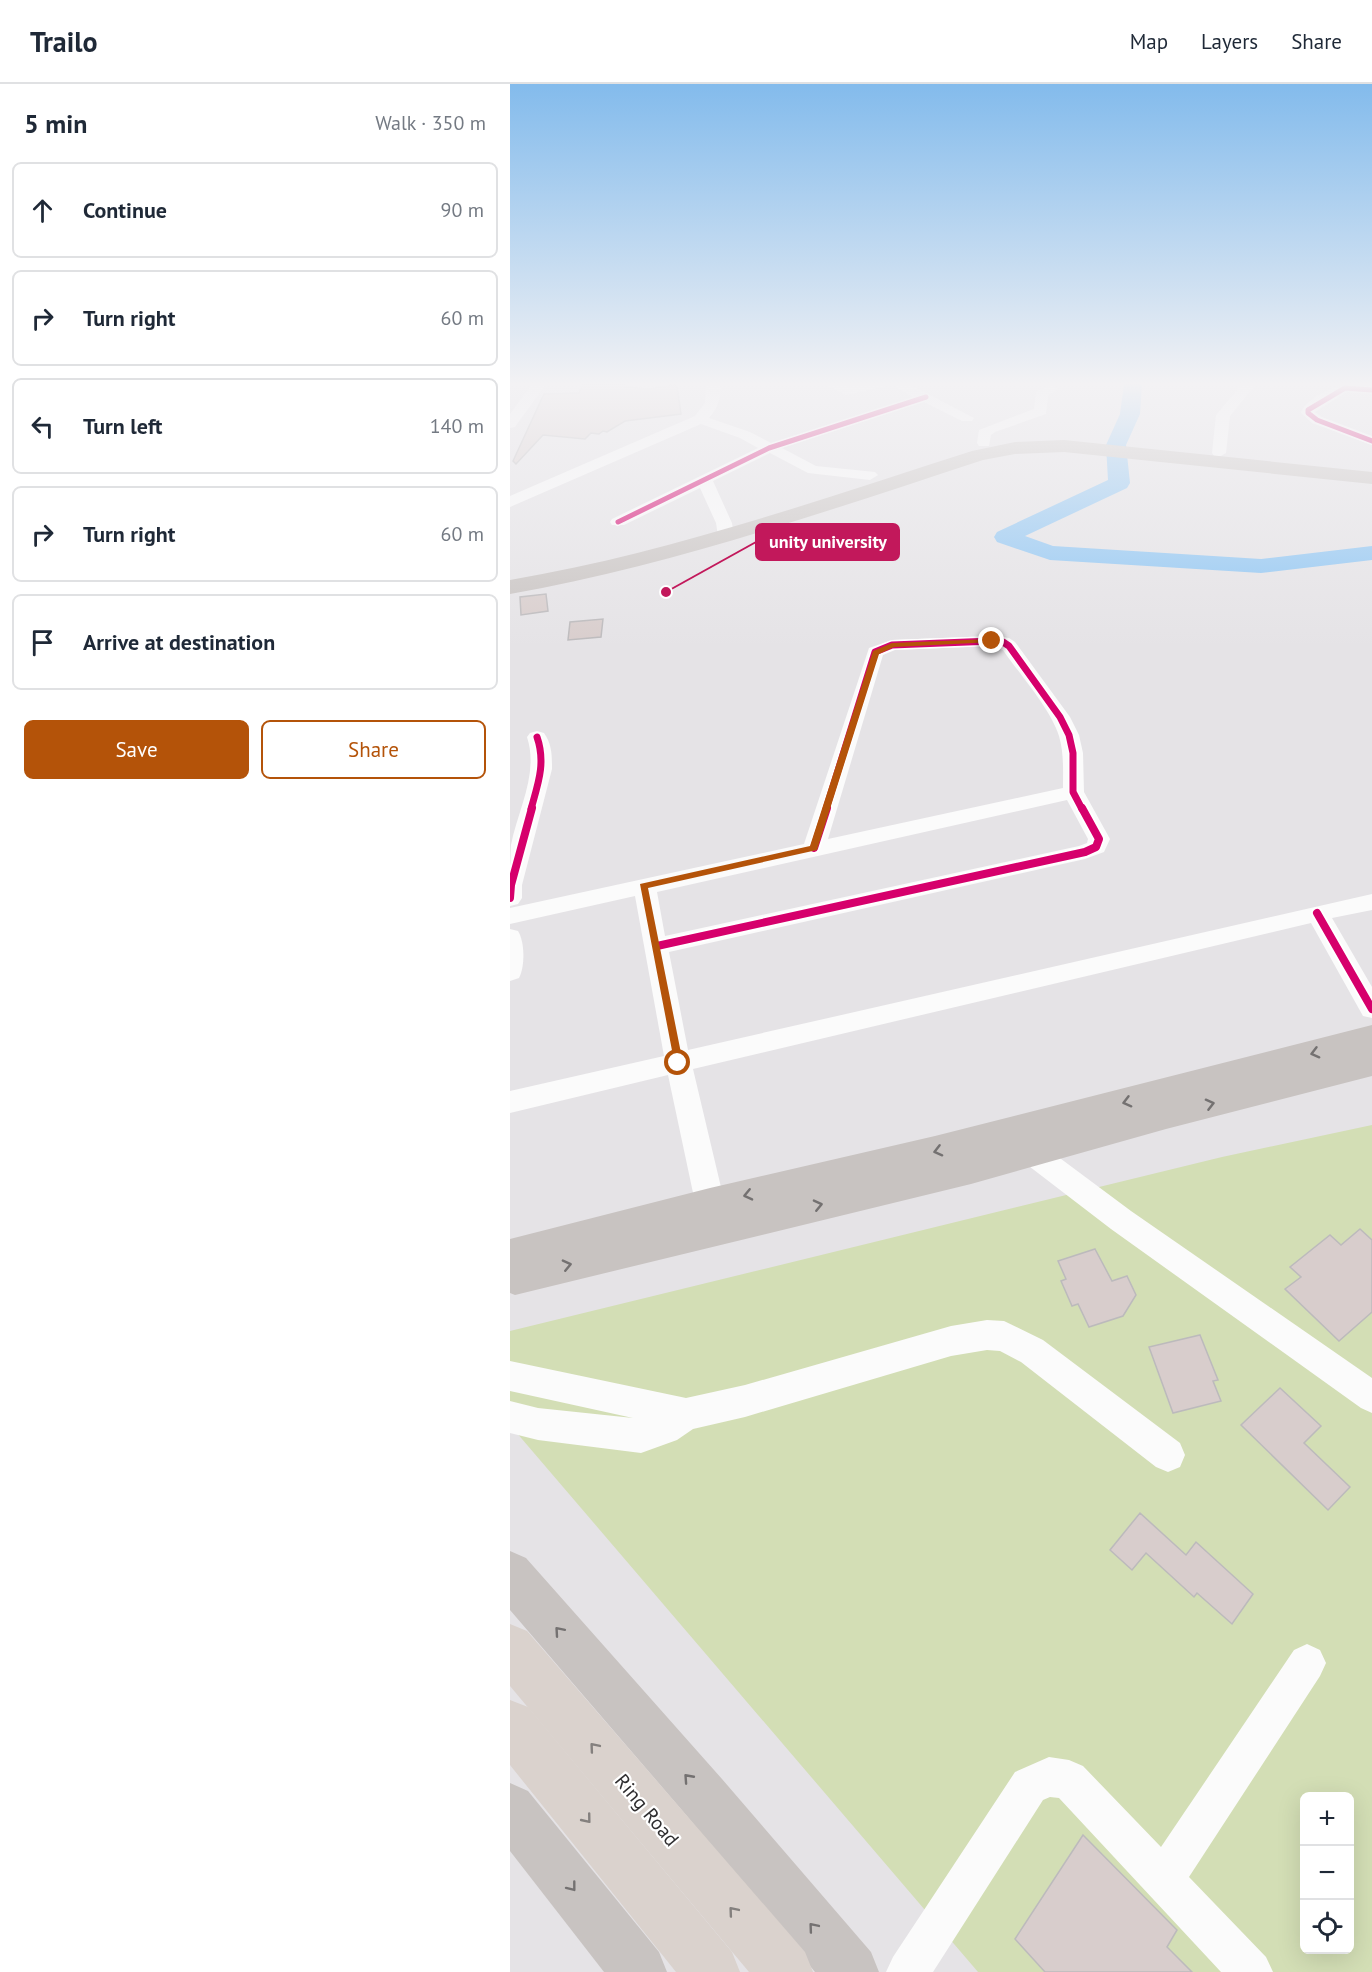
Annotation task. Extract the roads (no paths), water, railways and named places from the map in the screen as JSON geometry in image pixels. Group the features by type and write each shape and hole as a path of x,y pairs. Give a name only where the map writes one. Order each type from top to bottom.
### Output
{"highway":[{"name":"Ring Road","path":"510,1648 785,1972"},
{"path":"510,1725 712,1972"}],"main road":[{"path":"510,575 725,530 824,491 880,472"},
{"path":"510,587 603,569 921,472"},
{"path":"1326,472 1372,478"},
{"path":"510,1278 934,1152 1372,1038"},
{"path":"510,1256 1031,1152 1372,1063"},
{"path":"510,1574 704,1797 851,1972"},
{"path":"510,1809 639,1972"}],"street":[{"path":"510,502 581,472"},
{"path":"618,522 718,472"},
{"path":"814,472 824,491"},
{"path":"837,472 870,475"},
{"path":"704,479 725,530"},
{"path":"510,488 548,487"},
{"path":"657,946 1085,852 1096,847 1099,839 1073,792 1069,735 1009,646 1003,642 992,641 892,645 875,652 814,848"},
{"path":"510,898 511,885 542,769 542,752 537,737"},
{"path":"510,916 1073,792"},
{"path":"644,886 678,1063 713,1217"},
{"path":"510,1102 1372,902"},
{"path":"1317,913 1372,1009"},
{"path":"510,938 510,972"},
{"path":"1031,1152 1121,1220 1372,1397"},
{"path":"510,1417 538,1424 641,1436 665,1428 686,1414 745,1401 951,1341 987,1335 1004,1336 1032,1351 1168,1455"},
{"path":"510,1376 686,1414"},
{"path":"1163,1880 1307,1663"},
{"path":"908,1972 1029,1786 1049,1777 1069,1780 1251,1972"}],"waterway":[{"path":"1118,472 1119,483 1005,537 1050,553 1261,566 1372,553"}],"place":[{"name":"unity university","path":"666,592"}]}
